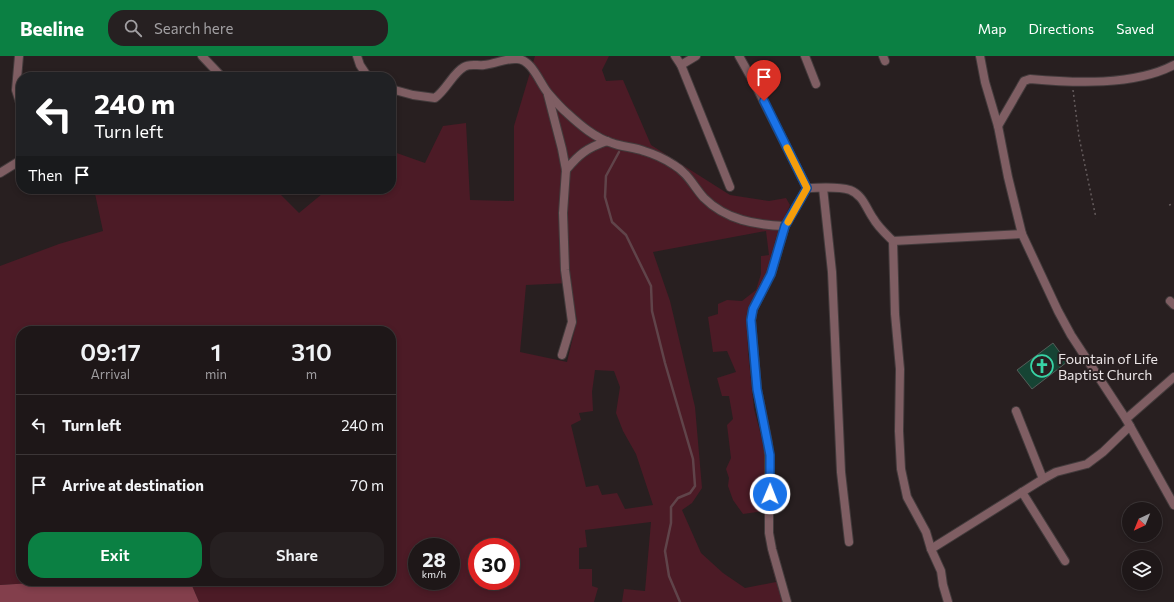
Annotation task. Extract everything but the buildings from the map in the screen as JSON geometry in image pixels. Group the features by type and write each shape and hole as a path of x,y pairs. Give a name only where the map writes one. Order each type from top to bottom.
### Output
{"street":[{"path":"18,72 19,56"},
{"path":"202,56 217,72"},
{"path":"357,56 365,72"},
{"path":"675,56 681,65 730,187"},
{"path":"681,65 696,56"},
{"path":"739,56 757,88 807,188"},
{"path":"805,56 816,84"},
{"path":"980,56 985,82 998,126 1008,177 1022,234 1058,312 1071,335 1128,423 1174,505"},
{"path":"396,90 413,95 435,98 442,93 464,66 483,65 518,58 526,62 539,77 547,92 566,170 563,213 565,270 572,322 562,355"},
{"path":"998,126 1024,81 1030,79 1072,82 1130,79 1155,73 1174,65"},
{"path":"547,92 567,114 607,141 644,150 675,165 686,174 704,198 726,214 750,223 785,226"},
{"path":"566,170 583,152 592,146 607,141"},
{"path":"0,173 16,163"},
{"path":"807,188 848,190 853,192 864,202 872,217 893,242 895,314 900,369 899,430 901,469 907,497 926,532 931,549 941,571 948,602"},
{"path":"787,602 769,533 770,455 757,389 751,320 753,309 771,274 785,226 807,188"},
{"path":"823,188 832,272 841,472 849,542"},
{"path":"893,242 1022,234"},
{"path":"931,549 1043,479 1062,471 1078,468 1087,464 1103,452 1128,423 1174,377"},
{"path":"1016,410 1043,479"},
{"path":"1022,492 1065,562"}],"path":[{"path":"1072,82 1079,137 1096,218"},
{"path":"1169,205 1174,204"}],"shaded area":[{"path":"535,56 609,56 602,70 606,81 623,80 651,145 730,195 769,201 786,198 790,205 776,238 767,274 753,301 747,318 748,352 754,409 766,454 767,504 784,602 622,602 624,589 645,591 651,522 585,530 587,547 579,548 579,569 592,569 592,586 598,588 594,602 199,602 192,586 396,586 396,326 16,326 16,584 0,585 0,266 59,244 103,231 95,194 280,194 299,213 322,194 396,194 396,153 425,163 443,126 466,123 470,200 514,201 514,126","holes":["766,231 769,255 761,256 761,274 756,290 742,301 727,300 718,304 718,314 708,317 713,352 727,351 736,372 717,378 722,396 729,396 733,419 727,425 731,458 726,469 729,478 728,486 733,500 743,514 764,511 768,553 776,582 745,588 723,573 701,553 682,510 692,503 702,488 695,407 670,301 653,252","570,283 577,320 567,362 520,352 526,285","595,370 614,371 620,387 616,413 623,431 636,454 653,505 625,509 617,493 602,495 598,485 586,487 571,425 581,420 579,413 593,411 592,392"]},
{"path":"0,585 192,586 199,602 0,602"}],"waterway":[{"path":"619,152 606,176 605,197 612,222 626,235 651,286 652,311 665,363 693,459 695,486 690,493 678,498 671,507 671,523 665,551 669,576 680,602"}],"slow traffic":[{"path":"787,148 807,188 788,222"}],"place":[{"name":"Fountain of Life Baptist Church","path":"1042,366"}],"route":[{"path":"764,101 807,188 785,226 771,274 759,295 753,309 751,320 757,389 770,455 770,494"}]}
